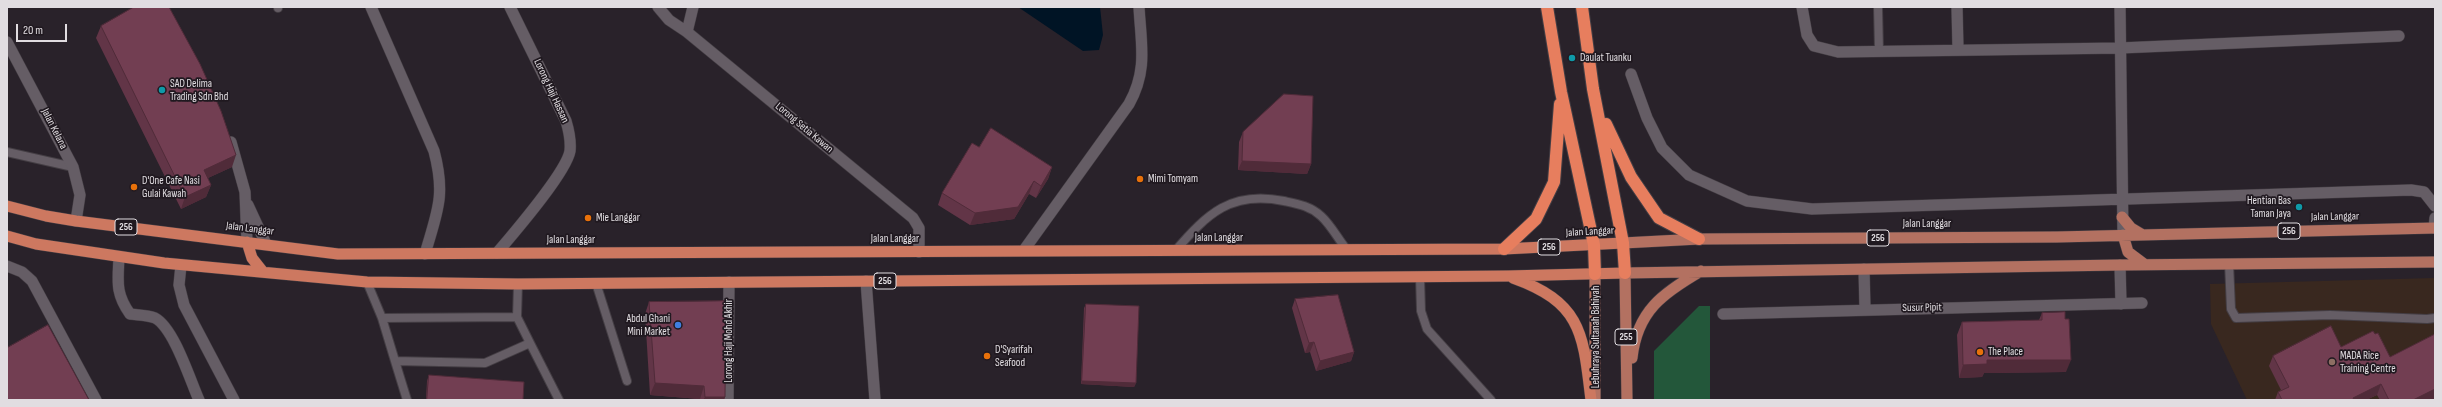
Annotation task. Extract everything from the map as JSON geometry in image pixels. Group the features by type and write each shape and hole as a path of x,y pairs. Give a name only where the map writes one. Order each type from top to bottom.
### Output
{"highway":[{"path":"1548,7 1562,92 1594,245 1595,274"},
{"path":"1582,7 1593,89 1623,242"},
{"path":"1593,89 1610,136 1624,164 1659,218 1699,238"},
{"path":"1504,249 1536,219 1554,182 1562,92"},
{"name":"Jalan Langgar","path":"7,206 46,216 76,221 338,254 1504,249 1594,245 1623,242"},
{"name":"256","path":"7,236 36,244 181,265 367,282 518,284 1420,277 1625,273"},
{"path":"247,242 252,258 263,272"},
{"name":"255","path":"1623,242 1625,273"},
{"path":"1508,276 1540,290 1557,301 1575,322 1584,346 1591,400"}],"main road":[{"path":"2122,217 2131,228 2144,234"},
{"name":"Jalan Langgar","path":"1623,242 1699,238 2123,235 2435,225"},
{"path":"2123,235 2128,252 2144,264"},
{"name":"256","path":"1625,273 1701,270 1864,269 2120,264 2435,262"},
{"path":"1628,400 1634,342 1638,329 1667,291 1701,270"},
{"name":"255","path":"1625,273 1628,400"},
{"name":"Lebuhraya Sultanah Bahiyah","path":"1595,274 1596,400"}],"street":[{"path":"371,7 434,152 440,176 441,197 425,254"},
{"name":"Lorong Haji Hassan","path":"497,253 524,221 566,163 570,140 566,121 510,7"},
{"name":"Lorong Setia Kawan","path":"658,7 669,20 687,32 913,218 918,228 919,252"},
{"path":"687,32 693,7"},
{"path":"1024,250 1129,104 1138,88 1143,69 1139,7"},
{"path":"1802,7 1807,35 1814,46 1833,52 1958,49 2120,48 2399,36"},
{"path":"1957,7 1958,49"},
{"path":"2120,7 2121,199 2123,235"},
{"name":"Jalan Kelana","path":"7,42 73,167 80,195 76,221"},
{"path":"1631,74 1647,118 1662,148 1689,176 1747,201 1812,209 2411,190 2424,192 2435,206"},
{"path":"227,133 236,156 246,199 266,244"},
{"path":"246,199 247,242"},
{"path":"119,257 117,289 122,303 130,314 153,317 161,322 171,337 199,400"},
{"path":"2120,264 2121,304"},
{"path":"181,265 180,285 184,305 234,400"},
{"path":"7,266 22,272 32,280 96,400"},
{"path":"1864,269 1865,309"},
{"path":"866,281 875,400"},
{"name":"Lorong Haji Mohd Akhir","path":"728,400 729,282"},
{"name":"Susur Pipit","path":"1723,314 1865,309 2142,303"}],"lane":[{"path":"1878,7 1879,51"},
{"path":"7,152 73,167"},
{"path":"1175,251 1202,220 1223,207 1240,200 1273,198 1306,205 1321,216 1347,250"},
{"path":"2229,264 2231,309 2236,318 2330,315 2427,320 2435,318"},
{"path":"1420,277 1421,311 1427,329 1491,400"},
{"path":"367,282 382,318 407,400"},
{"path":"596,283 626,381"},
{"path":"518,284 517,317 559,400"},
{"path":"382,318 517,317"},
{"path":"395,361 485,363 530,343"}],"shaded area":[{"name":"MADA Rice Training Centre","path":"2435,278 2435,400 2247,400 2211,324 2210,284"}],"green space":[{"path":"1699,306 1710,306 1710,400 1654,400 1654,351"}],"water":[{"path":"1018,7 1100,7 1103,35 1099,50 1083,51"}],"building":[{"name":"SAD Delima Trading Sdn Bhd","path":"134,7 169,7 200,64 221,111 236,155 204,170 211,185 185,197 101,26"},
{"path":"1284,94 1313,96 1311,164 1242,161 1243,132"},
{"path":"991,128 1052,167 1041,186 1034,181 1018,207 975,213 942,193 972,143 979,147"},
{"path":"1338,295 1354,352 1320,361 1314,342 1309,343 1295,299"},
{"path":"726,301 725,397 705,397 704,386 655,383 649,302"},
{"path":"1086,304 1139,306 1136,383 1082,381"},
{"path":"2065,312 2065,319 2069,319 2071,360 1987,360 1987,364 1963,365 1962,322 2042,320 2042,313"},
{"path":"48,325 89,400 7,400 7,348"},
{"path":"2331,326 2341,347 2373,331 2375,334 2378,333 2390,357 2435,334 2435,389 2413,400 2389,400 2381,384 2353,398 2354,400 2282,400 2278,392 2289,387 2273,356"},
{"path":"429,375 524,382 523,400 427,400"}],"place":[{"name":"Daulat Tuanku","path":"1572,58"},
{"name":"SAD Delima Trading Sdn Bhd","path":"162,90"},
{"name":"Mimi Tomyam","path":"1140,179"},
{"name":"D'One Cafe Nasi Gulai Kawah","path":"134,187"},
{"name":"Hentian Bas Taman Jaya","path":"2299,207"},
{"name":"Mie Langgar","path":"588,218"},
{"name":"Abdul Ghani Mini Market","path":"678,325"},
{"name":"The Place","path":"1980,352"},
{"name":"D'Syarifah Seafood","path":"987,356"},
{"name":"MADA Rice Training Centre","path":"2332,362"}]}
